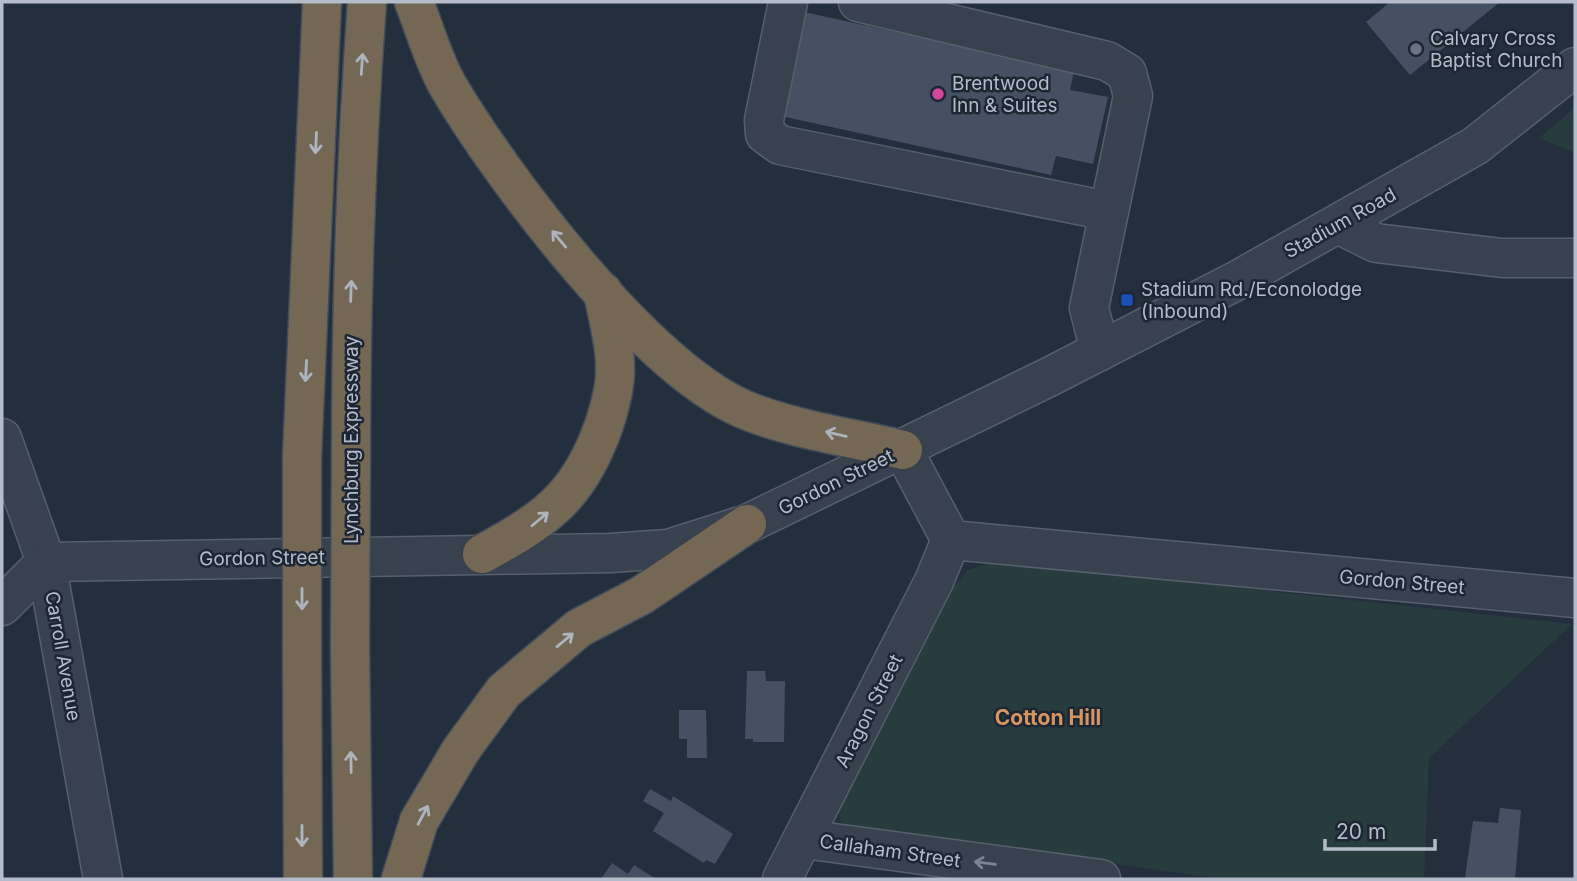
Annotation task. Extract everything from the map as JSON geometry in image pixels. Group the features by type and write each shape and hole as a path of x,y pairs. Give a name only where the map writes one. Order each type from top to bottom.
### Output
{"highway":[{"path":"303,879 302,457 323,2"},
{"name":"Lynchburg Expressway","path":"353,879 351,457 356,161 367,2"},
{"path":"414,2 446,83 501,169 603,292 650,341 693,377 742,408 794,425 903,450"},
{"path":"482,554 531,527 566,497 593,457 610,407 615,367 603,292"},
{"path":"401,879 419,821 461,750 504,691 579,628 642,595 747,524"}],"street":[{"path":"788,2 764,120 765,134 780,145 1108,211"},
{"path":"858,2 1107,61 1127,73 1133,96 1089,307 1100,351"},
{"name":"Stadium Road","path":"903,450 1100,351 1338,224 1475,146 1575,67"},
{"path":"1338,224 1376,243 1502,258 1575,258"},
{"name":"Carroll Avenue","path":"2,438 46,562 103,879"},
{"name":"Gordon Street","path":"46,562 610,553 668,548 747,524 903,450 951,540 1575,598"},
{"name":"Aragon Street","path":"782,879 934,581 951,540"},
{"path":"2,606 46,562"},
{"name":"Callaham Street","path":"804,839 1101,879"}],"green space":[{"path":"1575,108 1575,153 1539,138"},
{"path":"996,561 1572,624 1429,758 1424,879 1220,879 861,827 849,829 840,820 838,805 952,588 968,570"}],"building":[{"name":"Calvary Cross Baptist Church","path":"1390,2 1500,2 1410,75 1366,22"},
{"name":"Brentwood Inn & Suites","path":"804,12 1074,71 1070,90 1108,97 1093,164 1056,156 1051,175 781,116"},
{"path":"747,671 765,671 766,681 785,681 784,742 753,742 753,739 745,739"},
{"path":"679,710 706,710 707,758 687,758 687,739 679,739"},
{"path":"650,789 671,801 673,796 733,834 715,864 706,860 704,863 653,831 664,813 643,801"},
{"path":"1500,808 1521,810 1515,879 1465,878 1473,821 1498,823"},
{"path":"612,863 628,874 634,865 656,879 601,879"}],"place":[{"name":"Calvary Cross Baptist Church","path":"1416,49"},
{"name":"Brentwood Inn & Suites","path":"938,94"},
{"name":"Stadium Rd./Econolodge (Inbound)","path":"1127,300"}],"district":[{"name":"Cotton Hill","path":"1048,717"}]}
